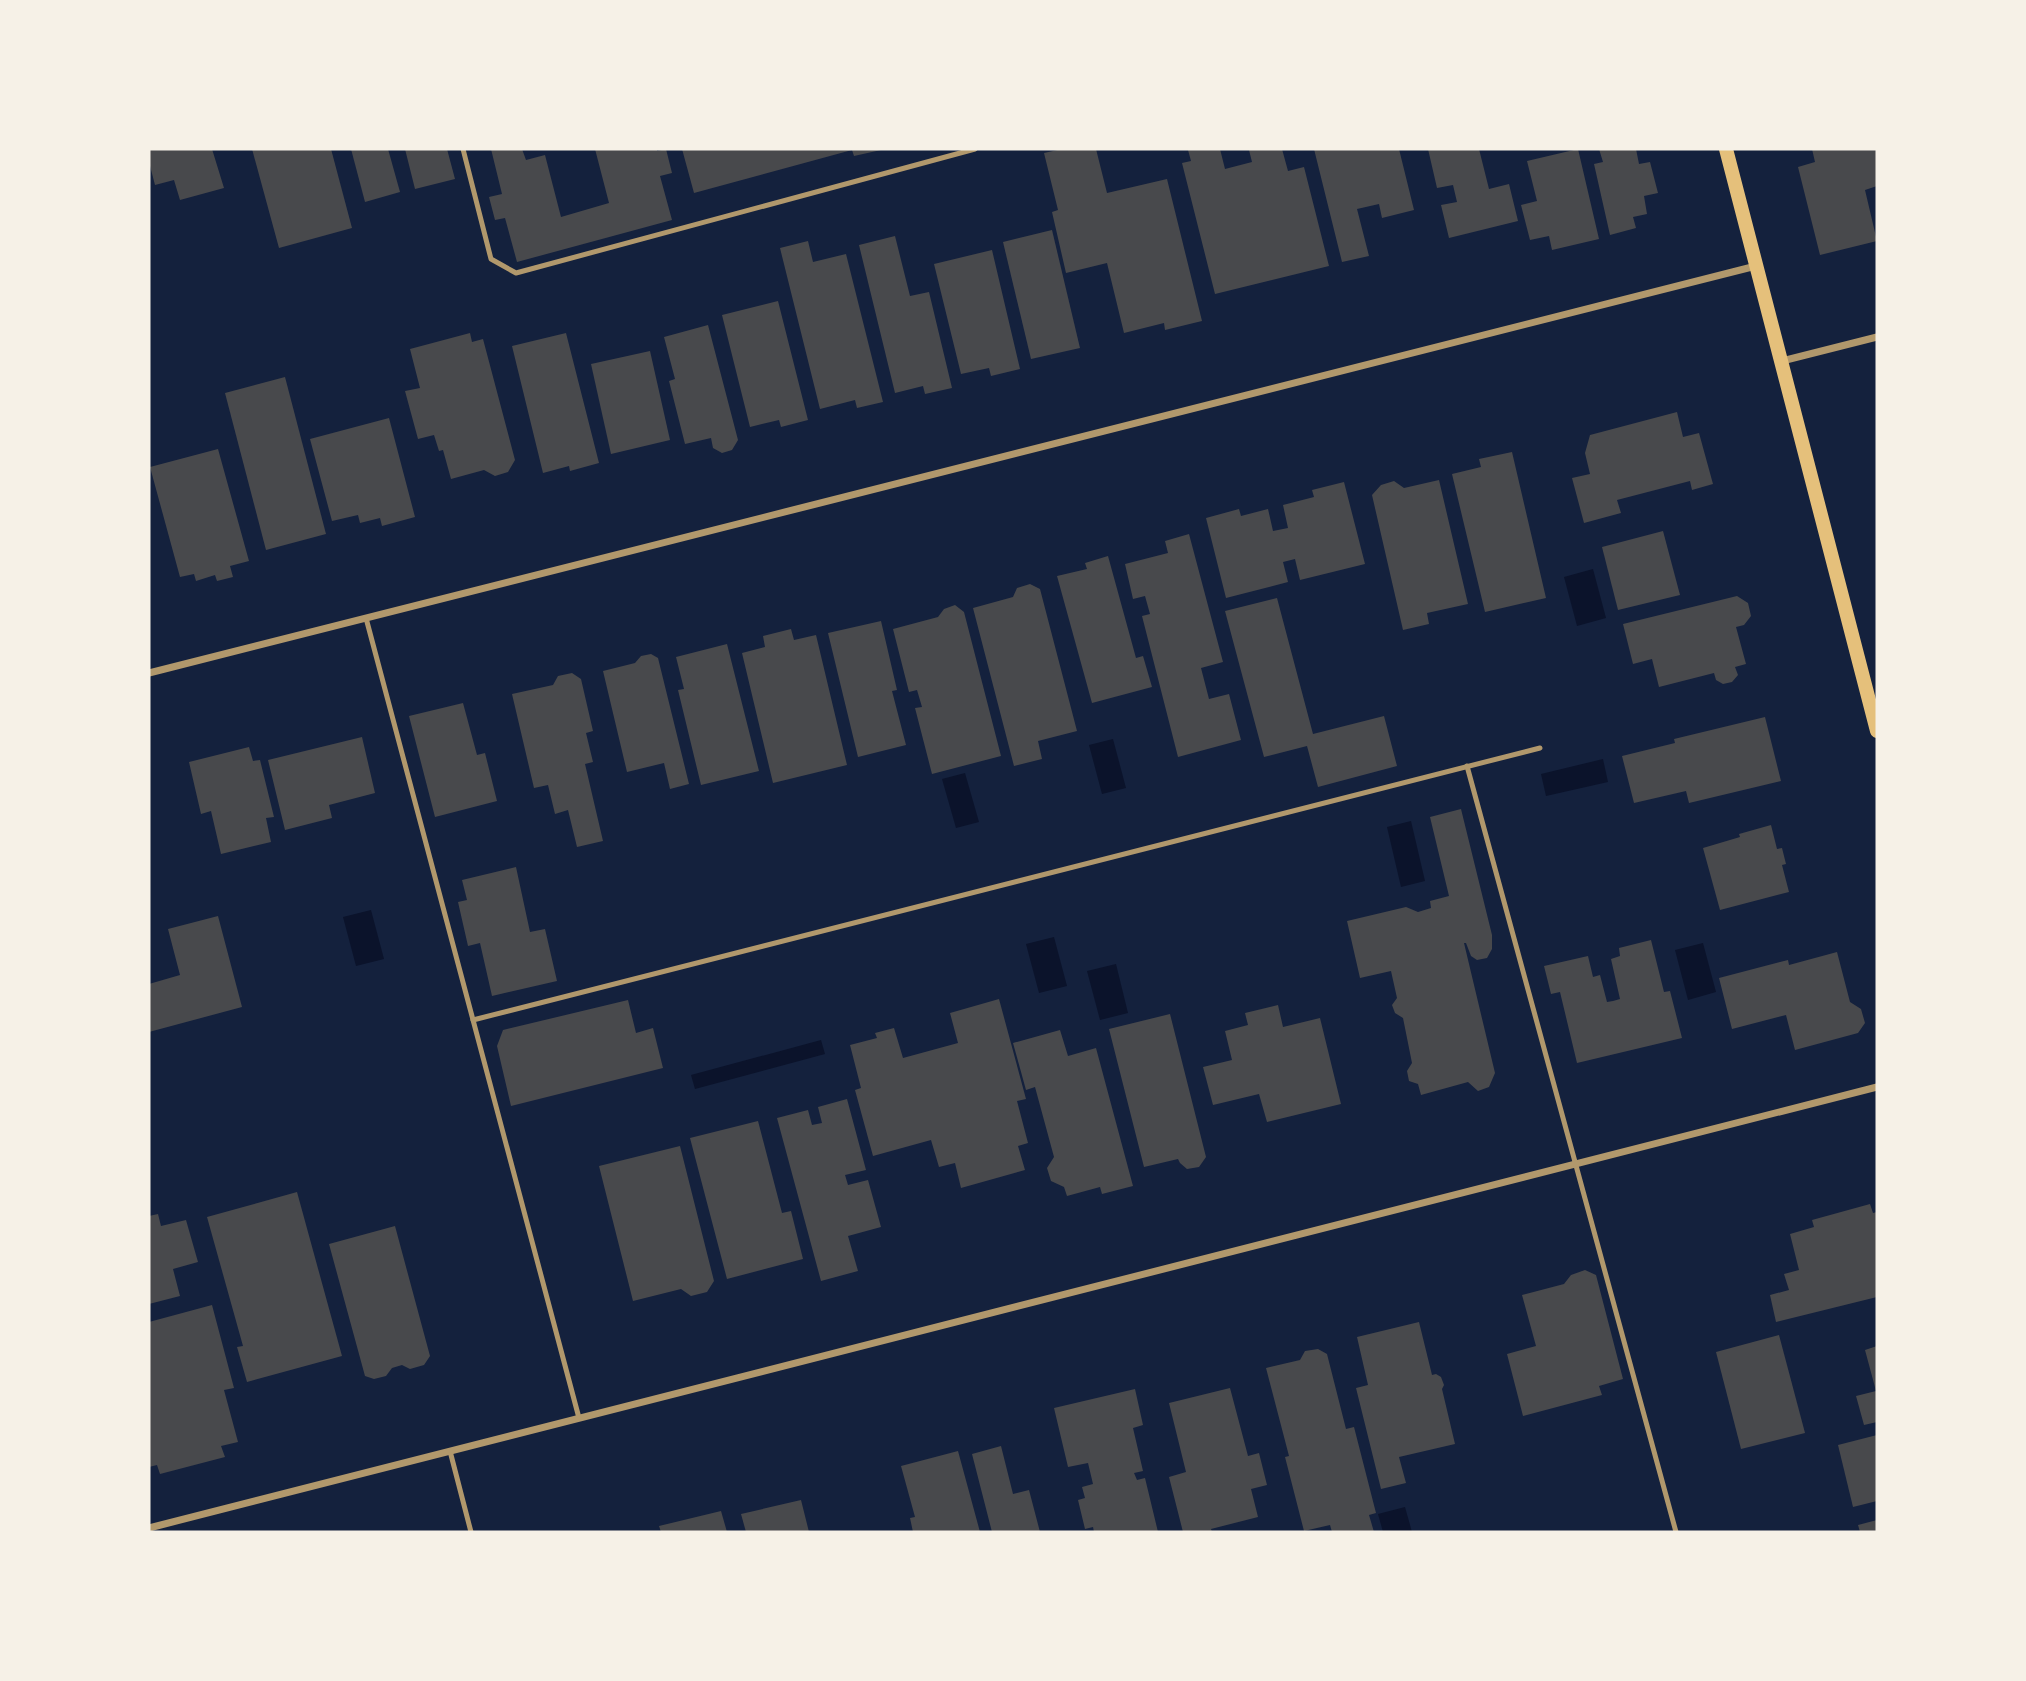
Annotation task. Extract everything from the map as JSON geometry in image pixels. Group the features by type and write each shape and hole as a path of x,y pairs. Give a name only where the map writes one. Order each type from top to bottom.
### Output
{"main road":[{"path":"1726,149 1877,731"}],"street":[{"path":"149,673 1757,266"},
{"path":"1782,361 1877,337"},
{"path":"149,1528 1877,1087"}],"lane":[{"path":"463,149 491,260 516,273 975,149"},
{"path":"366,618 579,1418"},
{"path":"473,1020 1540,748"},
{"path":"1467,766 1676,1532"},
{"path":"450,1451 471,1532"}],"water":[{"path":"1593,569 1606,618 1577,626 1564,577"},
{"path":"1113,739 1126,788 1102,794 1089,745"},
{"path":"1603,759 1608,782 1546,796 1541,774"},
{"path":"965,773 979,822 956,828 942,779"},
{"path":"1411,821 1425,881 1401,887 1387,827"},
{"path":"371,910 384,959 356,966 343,917"},
{"path":"1054,937 1067,986 1039,993 1026,944"},
{"path":"1703,943 1716,992 1688,1000 1675,950"},
{"path":"1116,964 1128,1013 1100,1020 1087,971"},
{"path":"821,1040 825,1054 695,1089 691,1075"},
{"path":"1405,1507 1412,1532 1383,1532 1378,1514"}],"building":[{"path":"149,149 212,149 224,188 180,200 174,180 155,185 149,162"},
{"path":"252,149 331,149 352,228 279,248"},
{"path":"351,149 388,149 400,192 365,202"},
{"path":"405,149 447,149 455,179 415,189"},
{"path":"491,149 522,149 526,160 545,155 561,217 609,203 595,149 666,149 672,173 660,176 672,220 517,262 505,218 495,220 489,197 502,194"},
{"path":"682,149 881,150 854,156 852,150 694,193"},
{"path":"1062,149 1096,149 1107,193 1167,179 1202,321 1165,330 1164,323 1124,333 1107,263 1066,273 1052,212 1058,210 1044,153"},
{"path":"1220,149 1225,169 1252,162 1249,150 1254,149 1282,149 1288,171 1304,167 1329,266 1215,294 1182,163 1191,161 1188,150"},
{"path":"1314,149 1399,149 1414,210 1382,218 1379,204 1357,209 1369,256 1342,262"},
{"path":"1428,149 1479,149 1489,189 1509,184 1518,221 1449,238 1441,205 1457,202 1453,185 1437,188"},
{"path":"1578,149 1599,239 1552,250 1549,236 1530,240 1521,205 1537,201 1527,161"},
{"path":"1599,149 1636,149 1639,164 1650,162 1658,193 1644,196 1647,214 1633,217 1636,228 1610,235 1594,164 1603,162"},
{"path":"1812,149 1877,149 1877,186 1865,190 1877,241 1820,255 1798,167 1815,162"},
{"path":"1052,230 1080,348 1031,359 1003,242"},
{"path":"895,236 910,296 929,292 952,388 925,394 923,386 895,393 859,245"},
{"path":"808,241 813,262 846,254 883,402 857,408 855,400 820,409 780,248"},
{"path":"992,250 1020,369 991,376 989,368 961,374 934,264"},
{"path":"778,301 808,420 781,427 779,420 750,427 722,315"},
{"path":"708,325 738,440 732,450 722,453 713,448 711,438 685,444 669,381 675,379 664,337"},
{"path":"470,333 472,342 483,339 515,460 508,472 495,476 484,470 451,479 443,450 439,451 434,435 418,439 405,391 420,388 410,349"},
{"path":"566,333 599,463 570,471 569,466 543,473 512,346"},
{"path":"650,351 670,440 611,454 591,364"},
{"path":"285,377 326,534 266,550 225,393"},
{"path":"1677,412 1683,437 1699,433 1713,484 1692,490 1690,481 1617,500 1621,513 1584,523 1572,478 1590,474 1585,453 1590,435"},
{"path":"389,418 415,517 382,526 380,518 360,523 358,515 332,521 310,439"},
{"path":"218,449 249,561 230,566 233,577 217,581 215,575 196,581 194,574 180,577 150,467"},
{"path":"1512,452 1546,598 1485,612 1452,474 1481,467 1479,459"},
{"path":"1439,480 1468,604 1427,613 1429,624 1403,630 1372,495 1381,485 1394,481 1404,488"},
{"path":"1344,482 1365,564 1300,580 1295,559 1283,562 1288,582 1226,598 1206,518 1239,509 1241,516 1268,509 1273,531 1288,528 1283,505 1314,497 1312,490"},
{"path":"1663,531 1680,595 1618,610 1602,547"},
{"path":"1189,534 1223,662 1201,668 1209,699 1229,694 1241,740 1178,757 1142,616 1150,614 1145,596 1133,599 1125,564 1168,553 1165,541"},
{"path":"1108,556 1136,658 1143,656 1152,687 1092,703 1057,576 1087,569 1085,563"},
{"path":"1030,584 1040,589 1077,731 1038,741 1042,759 1014,766 973,608 1013,597 1017,588"},
{"path":"1737,596 1748,603 1751,616 1744,625 1736,627 1746,664 1735,667 1738,675 1732,682 1723,684 1716,680 1714,673 1659,687 1652,659 1633,664 1623,624"},
{"path":"1277,598 1313,734 1384,716 1397,766 1318,787 1307,746 1264,757 1225,611"},
{"path":"955,605 964,612 1001,756 932,774 915,708 922,707 917,690 909,692 893,629 938,617 944,609"},
{"path":"881,621 897,690 892,691 906,745 858,757 828,633"},
{"path":"791,629 794,640 816,635 847,765 773,783 742,653 765,647 763,636"},
{"path":"727,644 759,771 701,785 678,690 684,689 676,657"},
{"path":"651,654 658,658 689,784 670,789 664,763 627,772 603,671 635,663 641,656"},
{"path":"572,673 581,679 593,731 586,733 593,762 585,764 603,841 577,847 568,810 555,814 548,785 534,788 512,694 553,685 558,676"},
{"path":"463,703 477,755 485,753 497,801 435,817 409,716"},
{"path":"1765,717 1781,781 1689,803 1686,791 1634,803 1622,756 1675,743 1674,739"},
{"path":"362,737 375,793 329,805 332,818 285,830 268,760"},
{"path":"249,747 253,761 260,760 274,817 266,818 271,842 221,854 211,811 201,814 189,762"},
{"path":"1461,809 1492,935 1492,949 1487,958 1477,960 1471,956 1464,943 1495,1073 1489,1087 1478,1091 1468,1082 1421,1095 1418,1084 1409,1081 1407,1071 1412,1063 1403,1018 1395,1013 1392,1005 1397,998 1391,971 1360,978 1347,921 1406,907 1418,912 1431,908 1430,901 1449,896 1430,817"},
{"path":"1771,825 1777,849 1782,848 1786,864 1782,865 1789,892 1720,910 1703,848"},
{"path":"516,867 530,932 545,929 557,981 492,996 480,943 468,946 458,902 467,900 462,880"},
{"path":"218,916 242,1007 149,1032 149,984 180,975 168,929"},
{"path":"1651,940 1664,992 1670,991 1682,1038 1577,1063 1560,992 1551,994 1544,966 1588,956 1593,977 1600,975 1607,1002 1613,1001 1620,999 1611,959 1620,956 1619,948"},
{"path":"1837,952 1850,1002 1861,1009 1865,1023 1858,1033 1795,1050 1786,1015 1732,1029 1719,978 1788,960 1789,965"},
{"path":"999,999 1026,1099 1017,1101 1028,1143 1018,1146 1025,1170 961,1188 955,1163 939,1167 931,1140 873,1156 855,1090 861,1088 850,1045 877,1038 875,1033 894,1028 903,1058 958,1043 950,1013"},
{"path":"628,1000 636,1033 653,1028 663,1068 511,1106 497,1046 503,1030"},
{"path":"1278,1005 1283,1027 1320,1018 1341,1104 1267,1122 1259,1094 1213,1105 1203,1067 1232,1060 1225,1031 1248,1025 1245,1013"},
{"path":"1170,1014 1206,1157 1199,1167 1187,1169 1178,1159 1144,1167 1109,1029"},
{"path":"1060,1030 1068,1056 1096,1048 1133,1186 1102,1194 1100,1187 1067,1196 1064,1187 1051,1181 1047,1168 1054,1157 1035,1087 1026,1090 1013,1043"},
{"path":"847,1099 866,1170 845,1175 848,1185 868,1180 881,1227 848,1236 858,1271 821,1281 777,1118 808,1110 812,1125 822,1123 818,1107"},
{"path":"758,1121 782,1213 791,1211 803,1259 727,1279 690,1138"},
{"path":"680,1146 714,1281 707,1292 691,1296 681,1289 633,1301 599,1166"},
{"path":"297,1192 342,1356 247,1382 237,1347 243,1346 207,1217"},
{"path":"1870,1204 1873,1213 1877,1212 1877,1297 1776,1322 1770,1295 1789,1290 1784,1274 1799,1270 1790,1234 1814,1227 1812,1220"},
{"path":"158,1214 161,1226 186,1220 198,1262 173,1269 180,1296 149,1304 149,1216"},
{"path":"395,1226 430,1356 424,1365 410,1369 402,1365 392,1368 386,1376 374,1379 365,1376 329,1244"},
{"path":"1585,1270 1596,1275 1623,1379 1599,1386 1602,1395 1523,1416 1507,1354 1536,1346 1522,1295 1564,1284 1571,1275"},
{"path":"212,1305 234,1388 224,1390 238,1442 221,1446 225,1457 160,1474 157,1465 149,1467 149,1322"},
{"path":"1419,1322 1432,1375 1441,1377 1444,1385 1442,1389 1455,1444 1399,1457 1406,1483 1381,1489 1356,1388 1368,1385 1357,1337"},
{"path":"1779,1335 1805,1433 1741,1449 1716,1352"},
{"path":"1877,1346 1877,1422 1864,1425 1856,1396 1876,1391 1865,1350"},
{"path":"1318,1349 1327,1354 1346,1429 1354,1427 1376,1513 1369,1515 1374,1532 1332,1532 1330,1525 1304,1531 1285,1457 1289,1456 1266,1368 1300,1360 1305,1351"},
{"path":"1230,1388 1248,1456 1259,1453 1267,1485 1251,1489 1258,1517 1211,1529 1212,1532 1183,1532 1169,1477 1186,1472 1169,1403"},
{"path":"1135,1389 1143,1425 1133,1428 1143,1471 1134,1473 1137,1480 1145,1478 1158,1532 1094,1532 1093,1527 1085,1529 1078,1500 1085,1498 1082,1487 1093,1484 1088,1463 1068,1467 1054,1408"},
{"path":"1877,1435 1877,1501 1853,1507 1838,1445"},
{"path":"1001,1446 1013,1494 1029,1490 1040,1532 992,1532 972,1454"},
{"path":"958,1451 980,1532 913,1532 910,1518 915,1517 901,1466"},
{"path":"801,1500 809,1532 746,1532 741,1514"},
{"path":"721,1511 727,1532 661,1532 659,1526"},
{"path":"1877,1520 1877,1532 1860,1532 1858,1525"}]}
